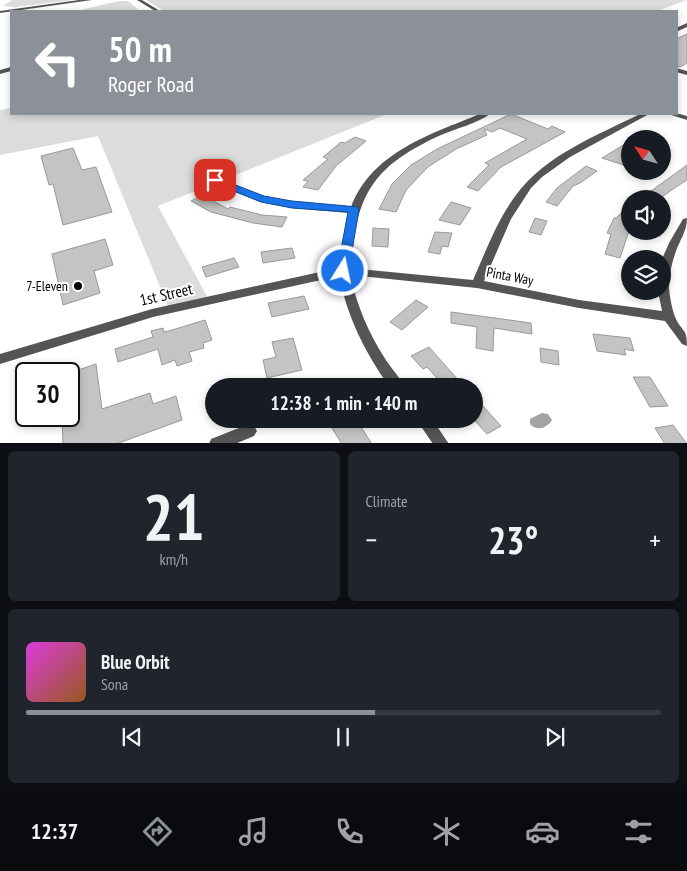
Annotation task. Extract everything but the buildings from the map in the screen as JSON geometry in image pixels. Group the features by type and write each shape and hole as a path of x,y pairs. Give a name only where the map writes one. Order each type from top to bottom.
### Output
{"street":[{"path":"15,10 90,0"},
{"path":"139,0 156,10"},
{"path":"391,378 384,369 354,309 343,271 354,210 362,192 376,173 395,157 419,143 484,115"},
{"path":"477,284 517,201 528,185 558,161 643,115"},
{"path":"215,180 261,199 292,205 354,210"},
{"path":"687,221 674,238 664,275 663,293 669,317 687,341"},
{"name":"Pinta Way","path":"343,271 477,284 579,304 669,317"},
{"name":"1st Street","path":"0,359 152,313 343,271"},
{"path":"430,428 441,443"},
{"path":"219,443 249,431"}],"shaded area":[{"path":"12,0 74,0 15,7 3,6"},
{"path":"146,0 687,0 660,10 162,10"},
{"path":"119,1 128,1 139,10 80,10"},
{"path":"10,108 10,115 385,115 158,206 209,300 170,311 98,136 0,155 0,110"},
{"path":"542,413 548,414 552,420 547,425 542,428 536,428 530,424 530,419"}],"place":[{"name":"7-Eleven","path":"78,286"}],"route":[{"path":"215,180 261,199 292,205 354,210 343,271"}]}
